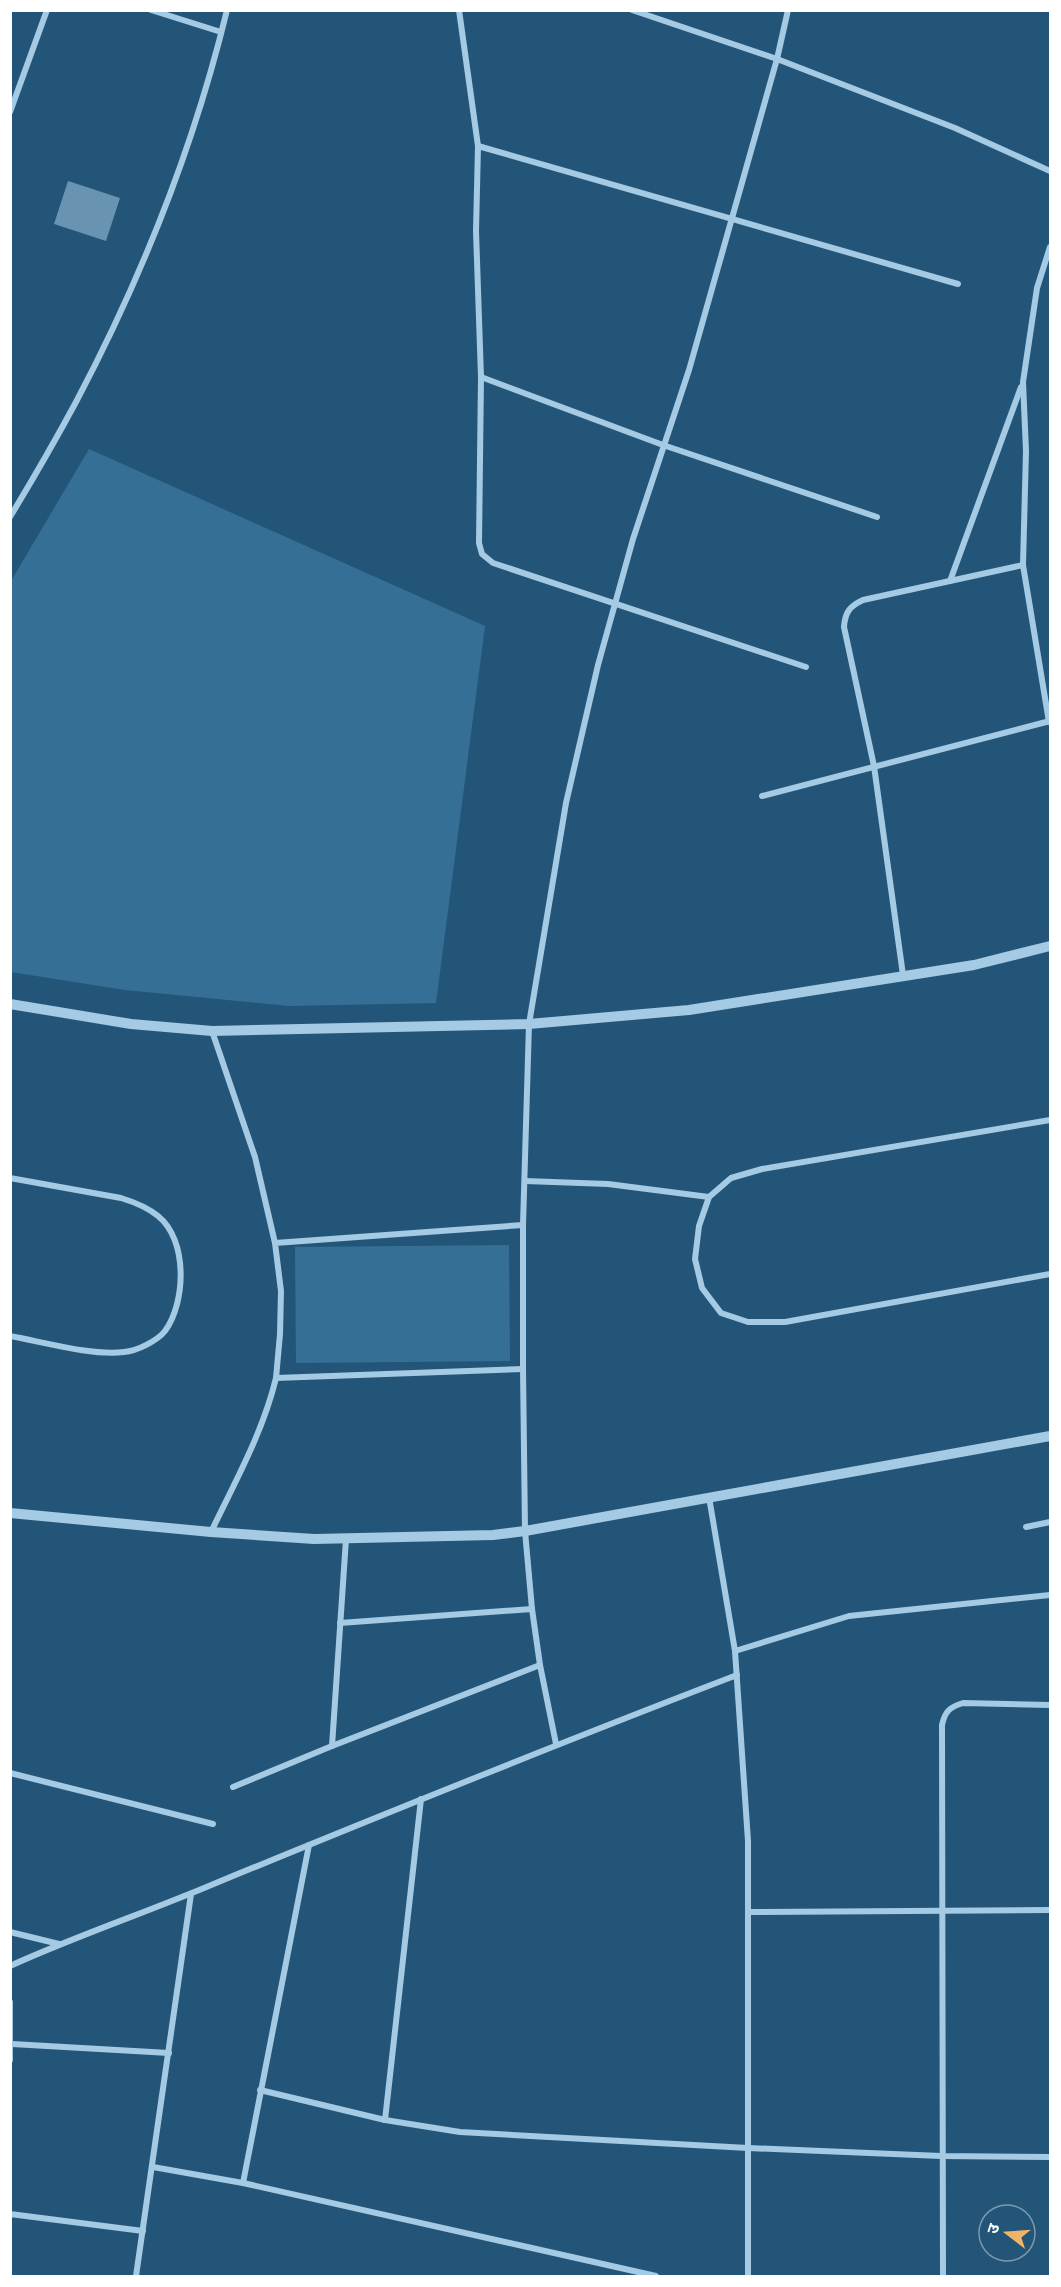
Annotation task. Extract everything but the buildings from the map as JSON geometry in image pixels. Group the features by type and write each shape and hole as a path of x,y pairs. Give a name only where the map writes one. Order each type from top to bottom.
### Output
{"street":[{"path":"10,112 47,10"},
{"path":"152,10 221,32"},
{"path":"10,517 76,402 142,260 196,118 227,10"},
{"path":"459,10 478,146 476,231 481,377 479,543 482,554 493,563 806,667"},
{"path":"632,10 777,59 955,128 1050,171"},
{"path":"556,1744 540,1665 525,1531 523,1225 529,1024 566,803 598,665 633,539 689,370 777,59 788,10"},
{"path":"478,146 958,284"},
{"path":"762,796 1050,721 1023,565 1026,451 1023,382 1037,288 1050,247"},
{"path":"481,377 663,445 877,517"},
{"path":"950,580 1023,382"},
{"path":"903,975 874,766 844,627 845,616 852,605 863,600 1023,565"},
{"path":"10,1004 131,1024 212,1031 529,1024 689,1010 974,965 1050,946"},
{"path":"212,1031 255,1157 275,1243 281,1291 276,1378 269,1405 212,1532"},
{"path":"1050,1120 762,1169 731,1178 709,1197 699,1226 695,1259 702,1288 721,1313 748,1322 785,1322 1050,1274"},
{"path":"10,1178 138,1203 160,1217 173,1237 182,1270 180,1296 169,1324 164,1333 145,1345 125,1352 94,1351 10,1336"},
{"path":"525,1181 608,1184 709,1197"},
{"path":"275,1243 523,1225"},
{"path":"276,1378 523,1369"},
{"path":"10,1513 314,1539 493,1535 1050,1436"},
{"path":"709,1497 735,1651 748,1841 748,2277"},
{"path":"1026,1527 1050,1522"},
{"path":"332,1746 346,1539"},
{"path":"735,1651 849,1616 1050,1595"},
{"path":"340,1623 532,1609"},
{"path":"233,1787 540,1665"},
{"path":"10,1966 59,1944 191,1894 556,1744 737,1676"},
{"path":"943,2277 942,1725 944,1716 951,1707 963,1703 1050,1705"},
{"path":"10,1773 213,1824"},
{"path":"385,2120 421,1799"},
{"path":"243,2183 309,1845"},
{"path":"136,2277 191,1894"},
{"path":"748,1912 1050,1910"},
{"path":"10,1932 59,1944"},
{"path":"10,2002 12,2044 10,2060"},
{"path":"12,2044 169,2053"},
{"path":"260,2090 385,2120 460,2132 748,2148 941,2156 1050,2157"},
{"path":"153,2167 243,2183 656,2277"},
{"path":"10,2214 142,2231"}],"shaded area":[{"path":"89,449 485,626 436,1003 289,1006 125,990 11,972 11,581"},
{"path":"509,1245 510,1361 296,1363 295,1247"}]}
